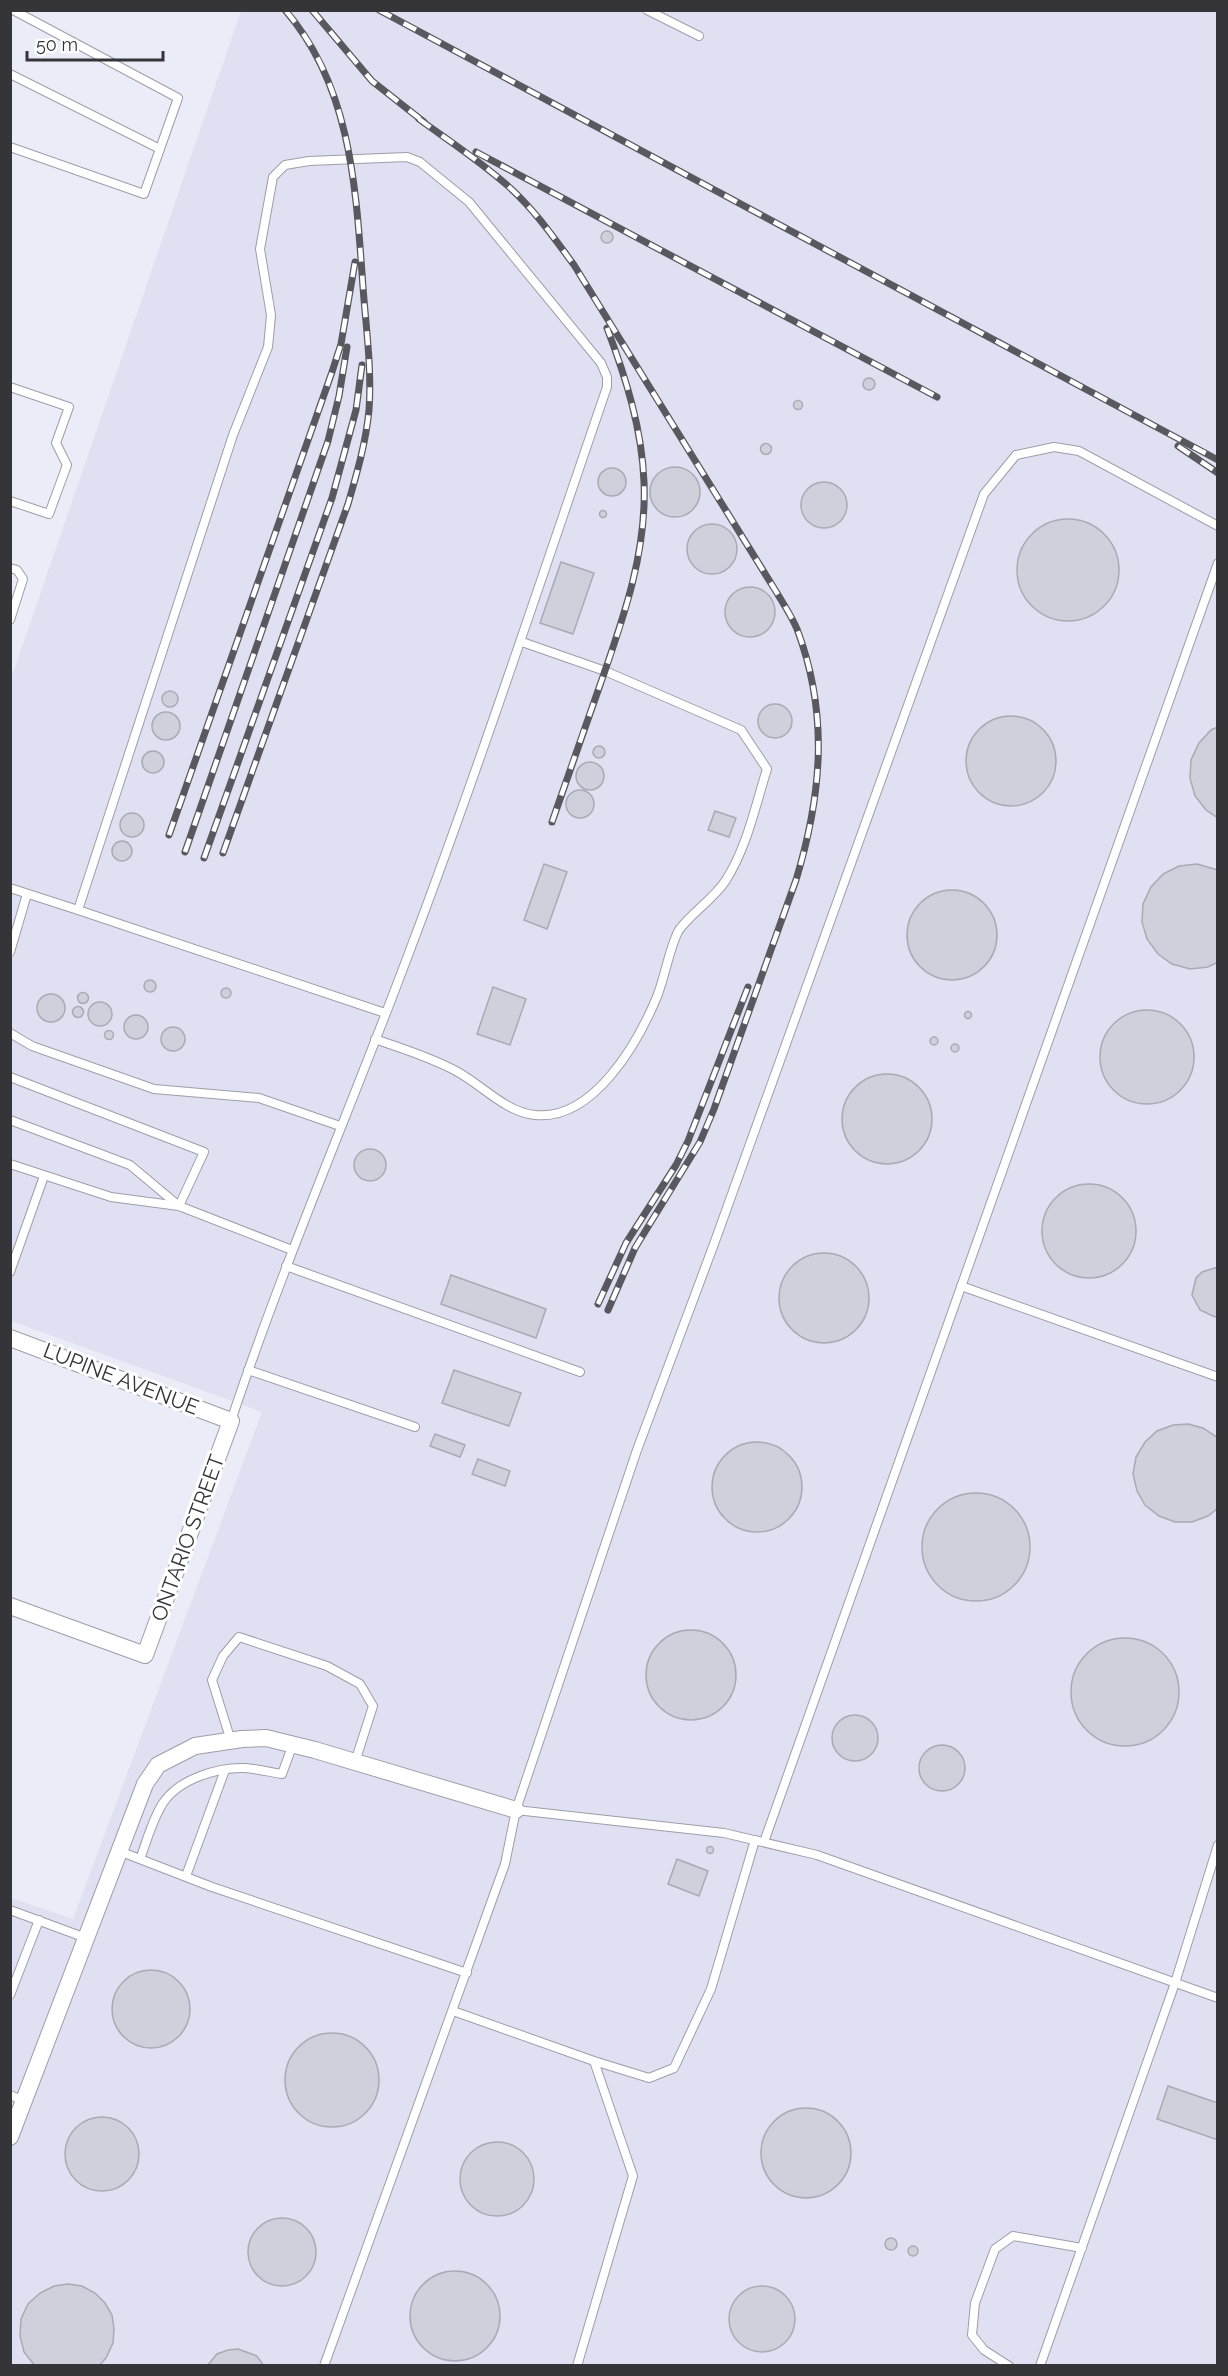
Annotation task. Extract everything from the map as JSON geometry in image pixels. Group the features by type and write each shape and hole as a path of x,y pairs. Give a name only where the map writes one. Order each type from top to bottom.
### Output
{"street":[{"name":"LUPINE AVENUE","path":"10,1338 231,1421"},
{"name":"ONTARIO STREET","path":"10,1606 145,1654 231,1421"},
{"path":"10,2137 17,2098 86,1938 145,1784 158,1765 195,1746 266,1738 516,1810"}],"lane":[{"path":"10,147 144,194 178,98 14,10"},
{"path":"647,10 699,36"},
{"path":"10,74 160,149"},
{"path":"78,910 233,435 268,347 271,315 260,249 273,177 285,165 309,161 407,157 420,162 469,202 601,363 607,377 607,387 522,642 386,1013 286,1266 231,1421"},
{"path":"10,387 69,407 56,443 67,465 49,514 10,501"},
{"path":"324,2366 505,1864 516,1810 637,1450 710,1255 984,494 1016,455 1054,447 1079,451 1218,526"},
{"path":"453,2011 649,2078 674,2068 711,1989 760,1841 961,1286 1218,563"},
{"path":"10,568 17,570 23,579 10,621"},
{"path":"375,1039 428,1058 457,1072 522,1112 536,1115 554,1114 571,1107 591,1095 619,1068 656,999 679,931 725,882 741,852 767,769 741,730 605,671 522,642"},
{"path":"10,888 386,1013"},
{"path":"10,952 27,894"},
{"path":"10,1033 32,1046 154,1089 259,1098 340,1126"},
{"path":"10,1077 204,1152 179,1206"},
{"path":"10,1120 130,1166 179,1206"},
{"path":"10,1164 111,1197 179,1206 292,1251"},
{"path":"10,1272 44,1176"},
{"path":"286,1266 580,1372"},
{"path":"961,1286 1218,1377"},
{"path":"248,1370 415,1427"},
{"path":"231,1741 212,1680 223,1656 239,1637 327,1666 360,1684 373,1706 355,1762"},
{"path":"140,1859 163,1803 174,1790 196,1779 225,1770 247,1768 282,1774 293,1744"},
{"path":"186,1876 225,1770"},
{"path":"516,1810 724,1833 817,1854 1218,1998"},
{"path":"1040,2366 1175,1983 1218,1845"},
{"path":"119,1851 467,1973"},
{"path":"10,1910 86,1938"},
{"path":"10,1995 39,1920"},
{"path":"578,2366 633,2176 594,2061"},
{"path":"1009,2366 984,2350 972,2335 975,2303 995,2249 1013,2236 1082,2248"}],"shaded area":[{"path":"241,11 1217,11 1217,2365 11,2366 11,1898 73,1919 262,1412 11,1321 11,672 13,673"}],"building":[{"path":"609,231 613,237 609,243 605,243 601,235"},
{"path":"871,378 875,384 871,390 867,390 863,382"},
{"path":"798,400 803,405 798,410 793,405"},
{"path":"766,443 772,449 766,455 760,449"},
{"path":"670,467 680,467 693,474 700,487 700,497 693,510 680,517 670,517 661,513 654,506 650,497 650,487 654,478 661,471"},
{"path":"612,468 622,472 626,482 622,492 612,496 602,492 598,482 602,472"},
{"path":"824,482 840,489 847,505 840,521 824,528 808,521 801,505 808,489"},
{"path":"603,510 607,514 603,518 599,514"},
{"path":"1068,519 1088,523 1104,534 1115,550 1119,570 1115,590 1104,606 1088,617 1068,621 1048,617 1032,606 1021,590 1017,570 1021,550 1032,534 1048,523"},
{"path":"707,524 717,524 730,531 737,544 737,554 730,567 717,574 707,574 698,570 691,563 687,554 687,544 691,535 698,528"},
{"path":"561,562 594,573 573,634 540,623"},
{"path":"745,587 755,587 768,594 775,607 775,617 768,630 755,637 745,637 736,633 729,626 725,617 725,607 729,598 736,591"},
{"path":"167,691 173,691 178,699 176,705 167,707 162,702 162,696"},
{"path":"775,704 787,709 792,721 787,733 775,738 763,733 758,721 763,709"},
{"path":"166,712 176,716 180,726 176,736 166,740 156,736 152,726 156,716"},
{"path":"1011,716 1028,719 1043,729 1053,744 1056,761 1053,778 1043,793 1028,803 1011,806 994,803 979,793 969,778 966,761 969,744 979,729 994,719"},
{"path":"1218,727 1218,818 1206,810 1195,796 1190,778 1191,760 1199,743 1211,730"},
{"path":"601,746 605,752 601,758 597,758 593,750"},
{"path":"153,751 161,754 164,762 161,770 153,773 145,770 142,762 145,754"},
{"path":"590,762 600,766 604,776 600,786 590,790 580,786 576,776 580,766"},
{"path":"580,790 590,794 594,804 590,814 580,818 570,814 566,804 570,794"},
{"path":"715,811 736,818 729,837 708,830"},
{"path":"132,813 141,816 144,825 141,834 132,837 123,834 120,825 123,816"},
{"path":"122,841 129,844 132,851 129,858 122,861 115,858 112,851 115,844"},
{"path":"544,864 567,872 547,929 524,920"},
{"path":"1197,864 1218,870 1218,962 1208,967 1190,969 1172,964 1158,954 1147,939 1142,922 1143,904 1151,887 1163,874 1179,866"},
{"path":"952,890 969,893 984,903 994,918 997,935 994,952 984,967 969,977 952,980 935,977 920,967 910,952 907,935 910,918 920,903 935,893"},
{"path":"150,980 156,986 150,992 144,986"},
{"path":"493,987 526,999 510,1045 477,1034"},
{"path":"226,988 231,993 226,998 221,993"},
{"path":"83,993 87,994 87,1002 83,1003 79,1002 78,998 79,994"},
{"path":"51,994 61,998 65,1008 61,1018 51,1022 41,1018 37,1008 41,998"},
{"path":"100,1002 109,1005 112,1014 109,1023 100,1026 91,1023 88,1014 91,1005"},
{"path":"78,1007 82,1008 82,1016 78,1017 74,1016 73,1012 74,1008"},
{"path":"1147,1010 1165,1013 1181,1023 1191,1039 1194,1057 1191,1075 1181,1091 1165,1101 1147,1104 1129,1101 1113,1091 1103,1075 1100,1057 1103,1039 1113,1023 1129,1013"},
{"path":"968,1011 972,1015 968,1019 964,1015"},
{"path":"136,1015 145,1018 148,1027 145,1036 136,1039 127,1036 124,1027 127,1018"},
{"path":"173,1027 182,1030 185,1039 182,1048 173,1051 164,1048 161,1039 164,1030"},
{"path":"109,1031 113,1035 109,1039 105,1035"},
{"path":"934,1037 938,1041 934,1045 930,1041"},
{"path":"955,1044 959,1048 955,1052 951,1048"},
{"path":"887,1074 904,1077 919,1087 929,1102 932,1119 929,1136 919,1151 904,1161 887,1164 870,1161 855,1151 845,1136 842,1119 845,1102 855,1087 870,1077"},
{"path":"370,1149 381,1154 386,1165 381,1176 370,1181 359,1176 354,1165 359,1154"},
{"path":"1089,1184 1107,1187 1123,1197 1133,1213 1136,1231 1133,1249 1123,1265 1107,1275 1089,1278 1071,1275 1055,1265 1045,1249 1042,1231 1045,1213 1055,1197 1071,1187"},
{"path":"824,1253 841,1256 856,1266 866,1281 869,1298 866,1315 856,1330 841,1340 824,1343 807,1340 792,1330 782,1315 779,1298 782,1281 792,1266 807,1256"},
{"path":"1218,1267 1218,1316 1215,1317 1200,1310 1192,1295 1196,1278 1202,1272"},
{"path":"451,1275 546,1309 536,1338 441,1304"},
{"path":"454,1370 521,1393 509,1426 442,1403"},
{"path":"1188,1424 1203,1428 1218,1438 1218,1508 1208,1516 1192,1522 1175,1522 1159,1516 1145,1505 1137,1491 1133,1474 1136,1457 1145,1442 1157,1431 1173,1425"},
{"path":"435,1434 465,1445 460,1457 430,1446"},
{"path":"757,1442 774,1445 789,1455 799,1470 802,1487 799,1504 789,1519 774,1529 757,1532 740,1529 725,1519 715,1504 712,1487 715,1470 725,1455 740,1445"},
{"path":"478,1459 510,1471 505,1486 472,1474"},
{"path":"976,1493 997,1497 1014,1509 1026,1526 1030,1547 1026,1568 1014,1585 997,1597 976,1601 955,1597 938,1585 926,1568 922,1547 926,1526 938,1509 955,1497"},
{"path":"691,1630 708,1633 723,1643 733,1658 736,1675 733,1692 723,1707 708,1717 691,1720 674,1717 659,1707 649,1692 646,1675 649,1658 659,1643 674,1633"},
{"path":"1125,1638 1146,1642 1163,1654 1175,1671 1179,1692 1175,1713 1163,1730 1146,1742 1125,1746 1104,1742 1087,1730 1075,1713 1071,1692 1075,1671 1087,1654 1104,1642"},
{"path":"855,1715 871,1722 878,1738 871,1754 855,1761 839,1754 832,1738 839,1722"},
{"path":"942,1745 958,1752 965,1768 958,1784 942,1791 926,1784 919,1768 926,1752"},
{"path":"710,1847 713,1850 710,1853 707,1850"},
{"path":"677,1859 708,1871 699,1896 668,1884"},
{"path":"143,1970 159,1970 173,1976 184,1987 190,2001 190,2017 184,2031 173,2042 159,2048 143,2048 129,2042 118,2031 112,2017 112,2001 118,1987 129,1976"},
{"path":"332,2033 350,2037 365,2047 375,2062 379,2080 375,2098 365,2113 350,2123 332,2127 314,2123 299,2113 289,2098 285,2080 289,2062 299,2047 314,2037"},
{"path":"1168,2086 1218,2103 1218,2140 1157,2119"},
{"path":"806,2108 823,2111 838,2121 848,2136 851,2153 848,2170 838,2185 823,2195 806,2198 789,2195 774,2185 764,2170 761,2153 764,2136 774,2121 789,2111"},
{"path":"95,2117 109,2117 123,2123 133,2133 139,2147 137,2168 123,2185 109,2191 95,2191 81,2185 71,2175 65,2161 65,2147 71,2133 81,2123"},
{"path":"490,2142 504,2142 518,2148 528,2158 534,2172 532,2193 518,2210 504,2216 490,2216 476,2210 466,2200 460,2186 460,2172 466,2158 476,2148"},
{"path":"282,2218 295,2221 306,2228 313,2239 316,2252 313,2265 306,2276 295,2283 282,2286 269,2283 258,2276 251,2265 248,2252 251,2239 258,2228 269,2221"},
{"path":"893,2238 897,2244 893,2250 889,2250 885,2242"},
{"path":"913,2246 918,2251 913,2256 908,2251"},
{"path":"455,2271 472,2274 487,2284 497,2299 500,2316 497,2333 487,2348 472,2358 455,2361 438,2358 423,2348 413,2333 410,2316 413,2299 423,2284 438,2274"},
{"path":"68,2284 82,2286 95,2293 105,2303 112,2315 113,2343 106,2358 99,2366 35,2366 24,2352 20,2336 21,2319 28,2304 40,2293 54,2286"},
{"path":"756,2286 768,2286 780,2291 790,2301 795,2319 793,2332 780,2347 768,2352 756,2352 744,2347 734,2337 729,2325 729,2313 734,2301 744,2291"},
{"path":"238,2349 257,2356 264,2366 207,2366 217,2354"}],"railway":[{"path":"223,853 348,504 358,469 369,410 369,364 357,214 346,141 337,106 324,72 307,40 285,10"},
{"path":"312,10 372,81 424,122"},
{"path":"379,10 1218,460"},
{"path":"419,119 508,186 543,224 574,265 790,616 797,629 814,692 818,723 816,785 812,816 796,880 700,1142 635,1248 608,1310"},
{"path":"476,152 937,397"},
{"path":"169,835 332,372 341,344 355,262"},
{"path":"552,822 625,610 642,534 644,482 640,443 627,385 607,328"},
{"path":"185,852 328,441 339,396 347,347"},
{"path":"204,858 332,498 356,410 362,365"},
{"path":"1178,446 1218,473"},
{"path":"598,1304 626,1243 676,1165 688,1141 748,987"}]}
